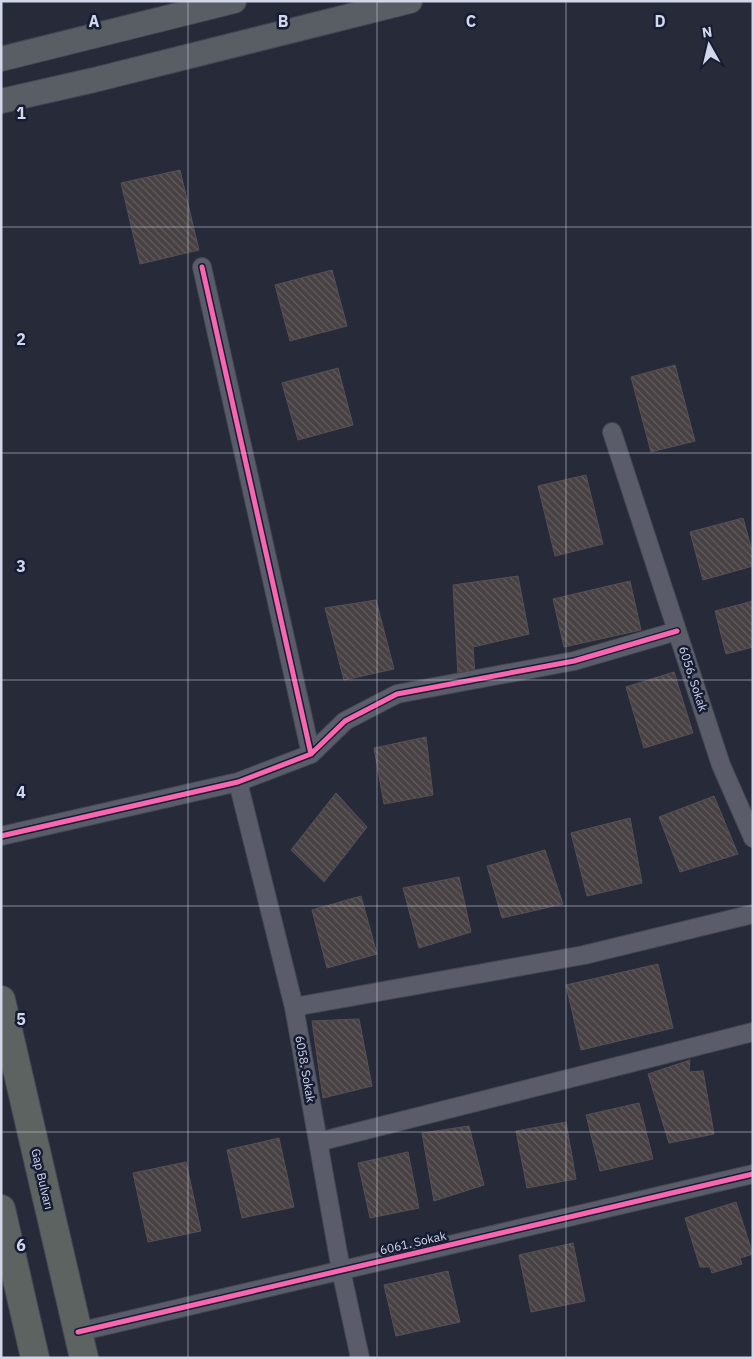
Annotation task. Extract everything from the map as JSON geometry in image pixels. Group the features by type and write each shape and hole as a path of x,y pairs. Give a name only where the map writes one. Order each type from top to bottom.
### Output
{"highway":[{"name":"Gap Bulvarı","path":"1,1000 84,1358"},
{"path":"1,1209 35,1358"}],"main road":[{"path":"1,59 234,1"},
{"path":"1,101 94,80 410,1"},
{"path":"1,52 43,50"},
{"path":"1,119 94,80"}],"street":[{"path":"202,267 311,754"},
{"name":"6056. Sokak","path":"612,432 721,765 753,838"},
{"path":"1,836 238,782 311,754 345,721 397,694 574,661 677,631"},
{"name":"6058. Sokak","path":"238,782 294,1007 341,1270 360,1358"},
{"path":"294,1007 584,955 753,914"},
{"path":"318,1142 753,1032"},
{"name":"6061. Sokak","path":"78,1332 753,1174"}],"building":[{"path":"180,170 199,250 140,264 121,183"},
{"path":"332,270 347,326 290,341 275,285"},
{"path":"675,365 695,441 651,452 631,377"},
{"path":"338,368 353,425 298,440 282,383"},
{"path":"586,475 603,544 555,556 538,486"},
{"path":"743,518 753,554 753,566 703,580 690,532"},
{"path":"518,576 529,634 473,647 475,675 458,676 453,585"},
{"path":"630,581 641,630 564,647 553,599"},
{"path":"376,600 394,669 344,680 325,608"},
{"path":"753,601 753,647 726,654 715,611"},
{"path":"674,672 693,733 644,748 626,687"},
{"path":"426,737 433,795 384,804 374,748"},
{"path":"336,793 367,827 324,882 291,850"},
{"path":"714,796 738,854 680,872 659,817"},
{"path":"630,818 642,883 587,896 571,833"},
{"path":"545,850 563,904 502,918 487,866"},
{"path":"459,877 471,932 419,948 403,888"},
{"path":"361,896 377,954 327,968 312,910"},
{"path":"658,964 673,1028 581,1050 566,985"},
{"path":"359,1019 372,1086 323,1098 312,1021"},
{"path":"690,1060 689,1072 703,1071 714,1134 669,1143 648,1074"},
{"path":"639,1103 653,1159 600,1171 586,1115"},
{"path":"566,1122 576,1179 527,1188 516,1131"},
{"path":"469,1126 484,1185 434,1201 422,1133"},
{"path":"279,1138 294,1207 242,1218 227,1150"},
{"path":"408,1152 419,1208 370,1218 358,1163"},
{"path":"186,1162 201,1231 148,1242 133,1173"},
{"path":"736,1202 753,1254 740,1258 742,1264 712,1273 710,1267 700,1267 685,1218"},
{"path":"573,1243 585,1301 531,1312 519,1255"},
{"path":"448,1271 460,1322 396,1336 384,1285"}],"cycle path":[{"path":"202,267 311,754"},
{"path":"1,836 238,782 311,754 345,721 397,694 574,661 677,631"},
{"path":"78,1332 753,1174"}]}
